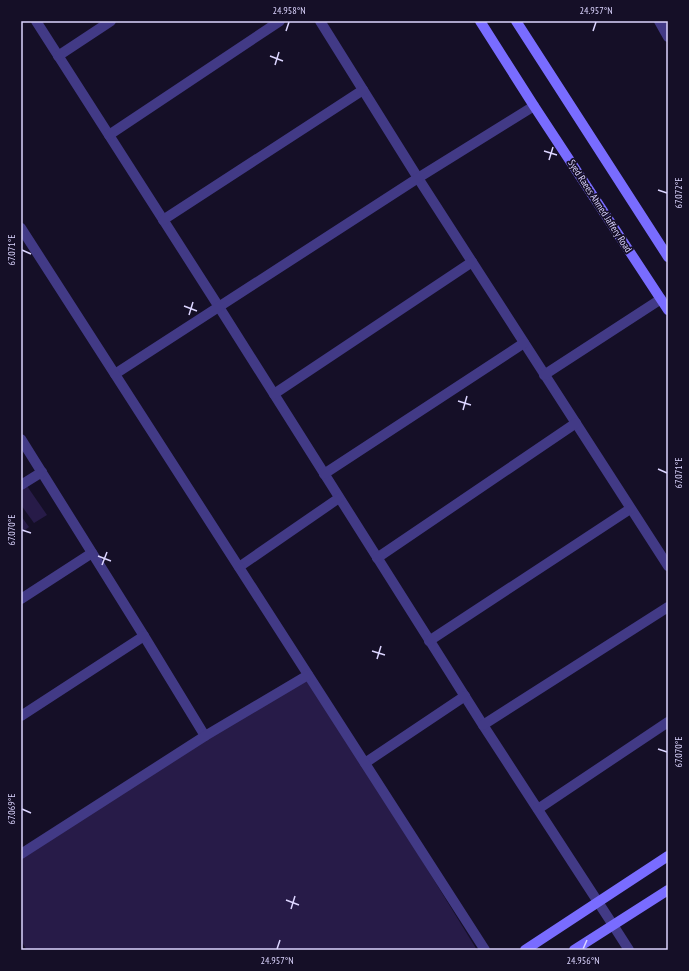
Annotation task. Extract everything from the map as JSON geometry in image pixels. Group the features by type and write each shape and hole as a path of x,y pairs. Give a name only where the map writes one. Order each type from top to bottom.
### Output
{"main road":[{"name":"Syed Raees Ahmed Jaffery Road","path":"480,21 668,310"},
{"path":"516,21 668,257"},
{"path":"526,950 668,856"},
{"path":"574,950 668,890"}],"street":[{"path":"36,21 483,725 629,950"},
{"path":"58,56 111,21"},
{"path":"109,135 280,21"},
{"path":"320,21 418,178 668,566"},
{"path":"659,21 668,37"},
{"path":"163,220 363,90"},
{"path":"115,374 418,178 534,106"},
{"path":"23,234 115,374 485,950"},
{"path":"274,394 472,262"},
{"path":"544,375 661,299"},
{"path":"324,474 524,343"},
{"path":"377,558 576,423"},
{"path":"21,439 205,736"},
{"path":"21,484 42,472"},
{"path":"239,567 339,498"},
{"path":"430,641 630,509"},
{"path":"21,599 92,553"},
{"path":"483,725 668,607"},
{"path":"21,716 144,636"},
{"path":"21,854 205,736 308,675"},
{"path":"365,763 465,696"},
{"path":"538,809 668,722"}],"building":[{"path":"27,486 47,515 34,523 21,505 21,490"},
{"path":"21,516 29,527 21,533"},
{"path":"308,675 477,950 27,950 21,941 21,858"}]}
